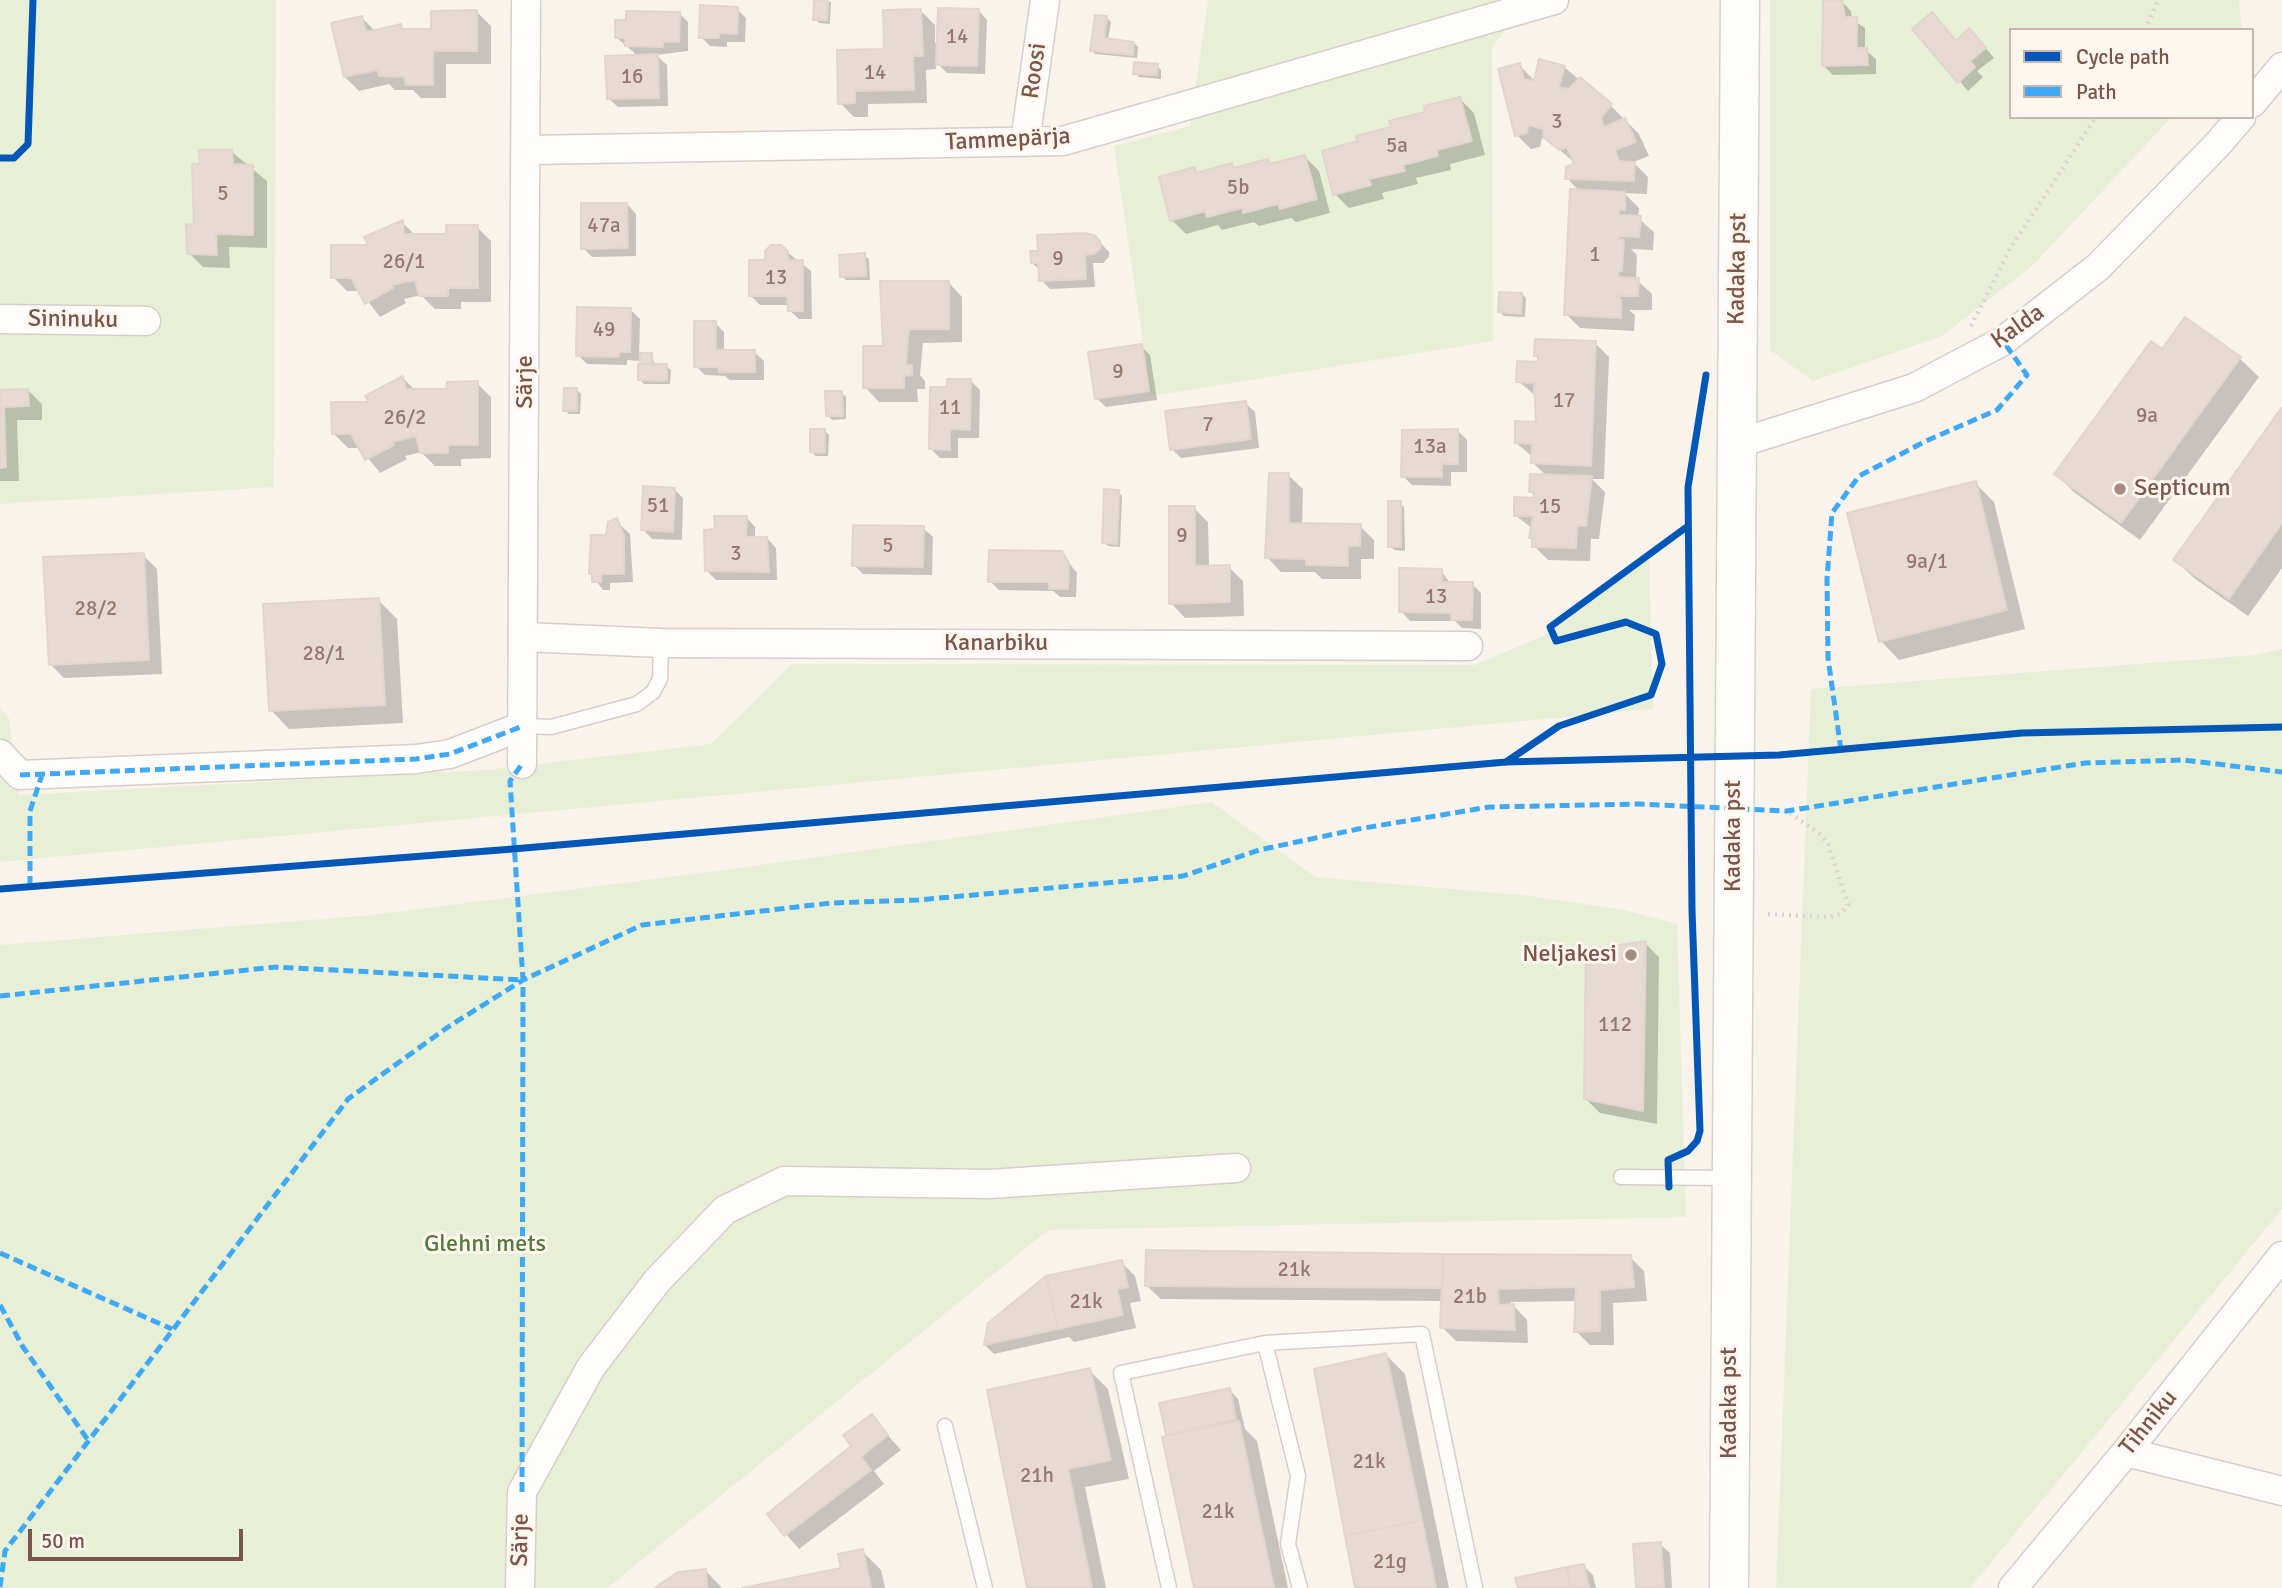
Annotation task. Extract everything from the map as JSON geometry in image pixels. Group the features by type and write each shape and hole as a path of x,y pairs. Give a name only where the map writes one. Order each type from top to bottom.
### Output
{"main road":[{"name":"Kadaka pst","path":"1729,1588 1732,1178 1751,913 1736,640 1740,0"}],"street":[{"name":"Särje","path":"522,764 525,637 526,0"},
{"name":"Roosi","path":"1025,142 1045,0"},
{"name":"Tammepärja","path":"527,150 1063,142 1554,0"},
{"path":"2254,101 2282,67"},
{"name":"Kalda","path":"1736,444 1913,388 2003,341 2098,267 2239,119"},
{"name":"Sininuku","path":"0,319 146,321"},
{"name":"Kanarbiku","path":"525,637 661,643 1468,646"},
{"path":"0,754 20,775 416,759 450,754 523,726"},
{"name":"Särje","path":"520,1588 522,1492 591,1367 657,1281 725,1210 784,1181 989,1184 1236,1168"},
{"name":"Tihniku","path":"2013,1588 2126,1452 2282,1256"},
{"path":"2126,1452 2282,1491"}],"lane":[{"path":"523,726 551,727 637,704 653,692 660,679 661,643"},
{"path":"1621,1177 1732,1178"},
{"path":"1169,1588 1121,1373 1265,1343 1422,1334 1475,1588"},
{"path":"1265,1343 1298,1476 1287,1544 1300,1588"},
{"path":"945,1426 985,1588"}],"path":[{"path":"2147,28 2158,0"},
{"path":"1967,332 2011,248 2095,119"},
{"path":"1697,1048 1692,910 1688,487 1702,400"},
{"path":"1679,533 1688,526"},
{"path":"1682,759 1696,758"},
{"path":"1751,913 1829,917 1840,914 1848,905 1828,844 1819,833 1787,811"},
{"path":"1668,1177 1668,1160 1688,1151 1697,1142 1700,1131"}],"green space":[{"path":"0,0 276,0 274,487 0,504"},
{"path":"1208,0 1528,0 1492,47 1493,341 1151,396 1114,146 1190,126"},
{"path":"1770,0 2239,0 2242,28 2009,28 2009,119 2170,119 2032,266 1942,336 1813,381 1770,350"},
{"path":"1649,554 1653,709 0,862 0,708 9,718 19,795 486,770 711,744 792,664 1474,665 1548,634"},
{"path":"2282,649 2282,1209 1970,1588 1776,1588 1811,689 2255,655"},
{"name":"Glehni mets","path":"1212,802 1315,877 1531,896 1624,910 1677,924 1686,1217 1048,1230 607,1588 0,1588 0,945 371,915 717,871"}],"building":[{"path":"814,0 828,0 827,20 813,20"},
{"path":"1823,0 1842,0 1845,17 1857,17 1857,48 1867,48 1868,65 1822,66"},
{"path":"700,5 738,7 737,34 719,33 719,38 699,38"},
{"path":"938,8 979,9 977,66 936,65"},
{"path":"921,9 923,56 913,56 914,90 855,91 855,103 838,104 837,50 884,49 883,10"},
{"path":"477,10 477,51 433,51 433,85 405,85 405,77 379,76 377,70 344,77 331,23 362,16 366,32 401,24 402,29 431,29 431,11"},
{"path":"626,11 680,12 679,42 663,42 663,47 625,46 625,38 615,38 615,20 626,20"},
{"path":"1932,12 1956,41 1969,28 1986,48 1970,61 1975,67 1958,83 1912,29"},
{"path":"1095,15 1107,16 1104,38 1134,42 1133,55 1090,51"},
{"path":"658,54 659,98 607,99 605,56"},
{"path":"1539,59 1565,66 1559,87 1569,89 1580,77 1612,104 1601,118 1604,127 1625,118 1636,142 1615,150 1619,161 1635,162 1634,181 1565,179 1566,167 1574,164 1567,147 1559,150 1543,137 1544,129 1528,125 1527,133 1515,136 1498,69 1520,63 1524,79 1534,81"},
{"path":"1134,62 1158,64 1157,75 1133,74"},
{"path":"1460,97 1472,141 1437,150 1438,156 1403,165 1405,171 1369,179 1371,185 1333,195 1322,151 1357,141 1356,136 1391,127 1389,121 1425,112 1424,106"},
{"path":"199,150 232,150 233,164 253,165 253,235 216,234 217,255 187,254 186,224 194,225 192,164 200,164"},
{"path":"1305,155 1317,199 1280,209 1278,204 1243,213 1242,208 1207,217 1205,211 1170,221 1159,177 1195,167 1196,173 1232,163 1233,168 1268,159 1270,164"},
{"path":"1570,189 1625,192 1625,210 1619,210 1619,215 1641,216 1639,237 1618,236 1618,239 1624,240 1622,271 1619,271 1618,277 1639,278 1638,296 1617,296 1621,300 1621,318 1564,315"},
{"path":"581,203 627,203 628,248 581,249"},
{"path":"403,220 404,234 446,234 446,225 478,225 478,288 448,288 448,296 419,296 415,280 392,285 393,288 365,304 351,278 331,278 331,245 368,245 364,237"},
{"path":"1037,235 1094,235 1100,241 1101,248 1094,254 1085,255 1086,279 1039,281 1038,263 1031,263 1030,251 1038,251"},
{"path":"771,245 781,245 788,251 788,260 803,260 803,311 788,311 787,296 749,296 749,260 765,260 765,251"},
{"path":"865,253 866,276 840,277 839,255"},
{"path":"880,281 949,281 949,329 909,329 906,365 912,365 912,375 904,376 904,388 863,388 863,346 883,346"},
{"path":"1499,292 1522,293 1521,314 1498,312"},
{"path":"577,307 631,308 630,352 619,352 619,357 576,356"},
{"path":"2185,317 2241,357 2121,523 2054,474 2151,341 2162,349"},
{"path":"694,321 716,321 716,350 755,350 755,372 719,372 719,367 694,367"},
{"path":"1535,339 1596,341 1591,466 1531,463 1532,446 1535,444 1515,443 1515,421 1536,422 1534,386 1537,383 1516,382 1517,361 1538,362 1538,356 1534,356"},
{"path":"1142,344 1149,391 1095,399 1088,352"},
{"path":"640,353 652,353 652,364 640,364"},
{"path":"638,364 667,364 667,381 638,380"},
{"path":"403,376 406,389 446,389 447,382 478,381 478,445 448,445 448,453 420,453 416,436 392,442 394,445 365,460 351,434 332,434 331,402 369,402 365,396"},
{"path":"947,379 971,379 970,430 950,429 950,450 929,449 930,387 947,387"},
{"path":"564,388 577,388 577,411 563,411"},
{"path":"28,389 29,406 4,407 6,467 0,468 0,390"},
{"path":"825,391 842,391 843,416 826,416"},
{"path":"1246,401 1251,439 1170,450 1165,411"},
{"path":"2282,407 2282,523 2229,599 2173,560"},
{"path":"810,429 825,429 825,453 810,452"},
{"path":"1458,429 1458,464 1442,464 1442,477 1401,477 1402,430"},
{"path":"1269,473 1289,473 1289,523 1361,524 1360,546 1348,546 1348,566 1306,565 1306,559 1265,558"},
{"path":"1530,474 1592,476 1586,526 1577,526 1576,548 1532,547 1532,538 1529,538 1533,516 1514,516 1514,497 1534,498 1534,492 1529,492"},
{"path":"1976,481 2007,610 1879,642 1847,513"},
{"path":"643,486 675,488 673,532 641,530"},
{"path":"1104,489 1119,490 1117,544 1102,543"},
{"path":"1388,501 1401,501 1401,547 1388,547"},
{"path":"1169,506 1195,506 1195,566 1230,565 1230,602 1169,604"},
{"path":"714,516 747,516 746,537 767,537 769,572 705,571 704,530 715,529"},
{"path":"617,518 624,535 624,574 602,574 601,582 592,582 592,574 589,574 591,535 606,535 608,522"},
{"path":"853,525 924,526 923,567 852,566"},
{"path":"989,550 1062,551 1069,563 1068,589 1049,589 1049,582 988,582"},
{"path":"144,553 149,660 49,665 43,557"},
{"path":"1399,568 1442,569 1442,582 1473,582 1472,620 1451,620 1451,613 1399,612"},
{"path":"379,598 385,705 269,711 263,604"},
{"path":"1646,941 1643,1111 1584,1099 1586,950"},
{"path":"1146,1250 1443,1254 1443,1288 1145,1286"},
{"path":"1443,1254 1631,1255 1634,1287 1600,1290 1600,1331 1574,1332 1576,1287 1498,1289 1499,1305 1514,1304 1515,1330 1440,1328"},
{"path":"1122,1260 1128,1287 1117,1289 1123,1315 1058,1329 1046,1276"},
{"path":"1046,1276 1058,1329 984,1345 988,1323"},
{"path":"1386,1353 1422,1520 1345,1536 1314,1369"},
{"path":"1090,1368 1111,1460 1068,1469 1092,1588 1027,1588 987,1390"},
{"path":"1230,1388 1236,1419 1166,1435 1159,1403"},
{"path":"872,1414 888,1435 861,1457 871,1470 784,1536 767,1514 851,1446 843,1435"},
{"path":"1239,1421 1274,1588 1194,1588 1162,1437"},
{"path":"1422,1520 1436,1588 1355,1588 1345,1536"},
{"path":"1661,1542 1664,1588 1636,1588 1633,1544"},
{"path":"863,1549 871,1588 742,1588 841,1568 838,1554"},
{"path":"1584,1564 1589,1588 1571,1588 1567,1567"},
{"path":"1567,1567 1571,1588 1518,1588 1515,1578"},
{"path":"706,1569 707,1588 654,1588 678,1572"}],"marked path":[{"path":"1841,750 1828,658 1827,579 1832,513 1859,476 1926,441 1997,410 2027,375 2003,341"},
{"path":"20,775 416,759 450,754 523,726"},
{"path":"0,1587 5,1551 348,1099 448,1027 523,980 642,925 831,903 918,900 1183,876 1259,850 1358,829 1489,807 1639,804 1787,811 2085,763 2184,760 2282,772"},
{"path":"522,764 510,781 523,980 522,1492"},
{"path":"30,886 30,811 42,775"},
{"path":"0,996 276,967 523,980"},
{"path":"0,1253 172,1329"},
{"path":"0,1305 23,1347 88,1440"}],"cycle path":[{"path":"0,158 14,158 28,144 33,0"},
{"path":"1669,1187 1668,1160 1688,1151 1697,1141 1700,1131 1692,910 1688,487 1706,375"},
{"path":"1506,762 1559,726 1651,695 1662,664 1656,634 1626,622 1556,641 1550,627 1688,526"},
{"path":"0,889 513,849 1506,762 1779,755 2022,733 2282,727"}],"place":[{"name":"Septicum","path":"2120,489"},
{"name":"Neljakesi","path":"1631,955"}]}
